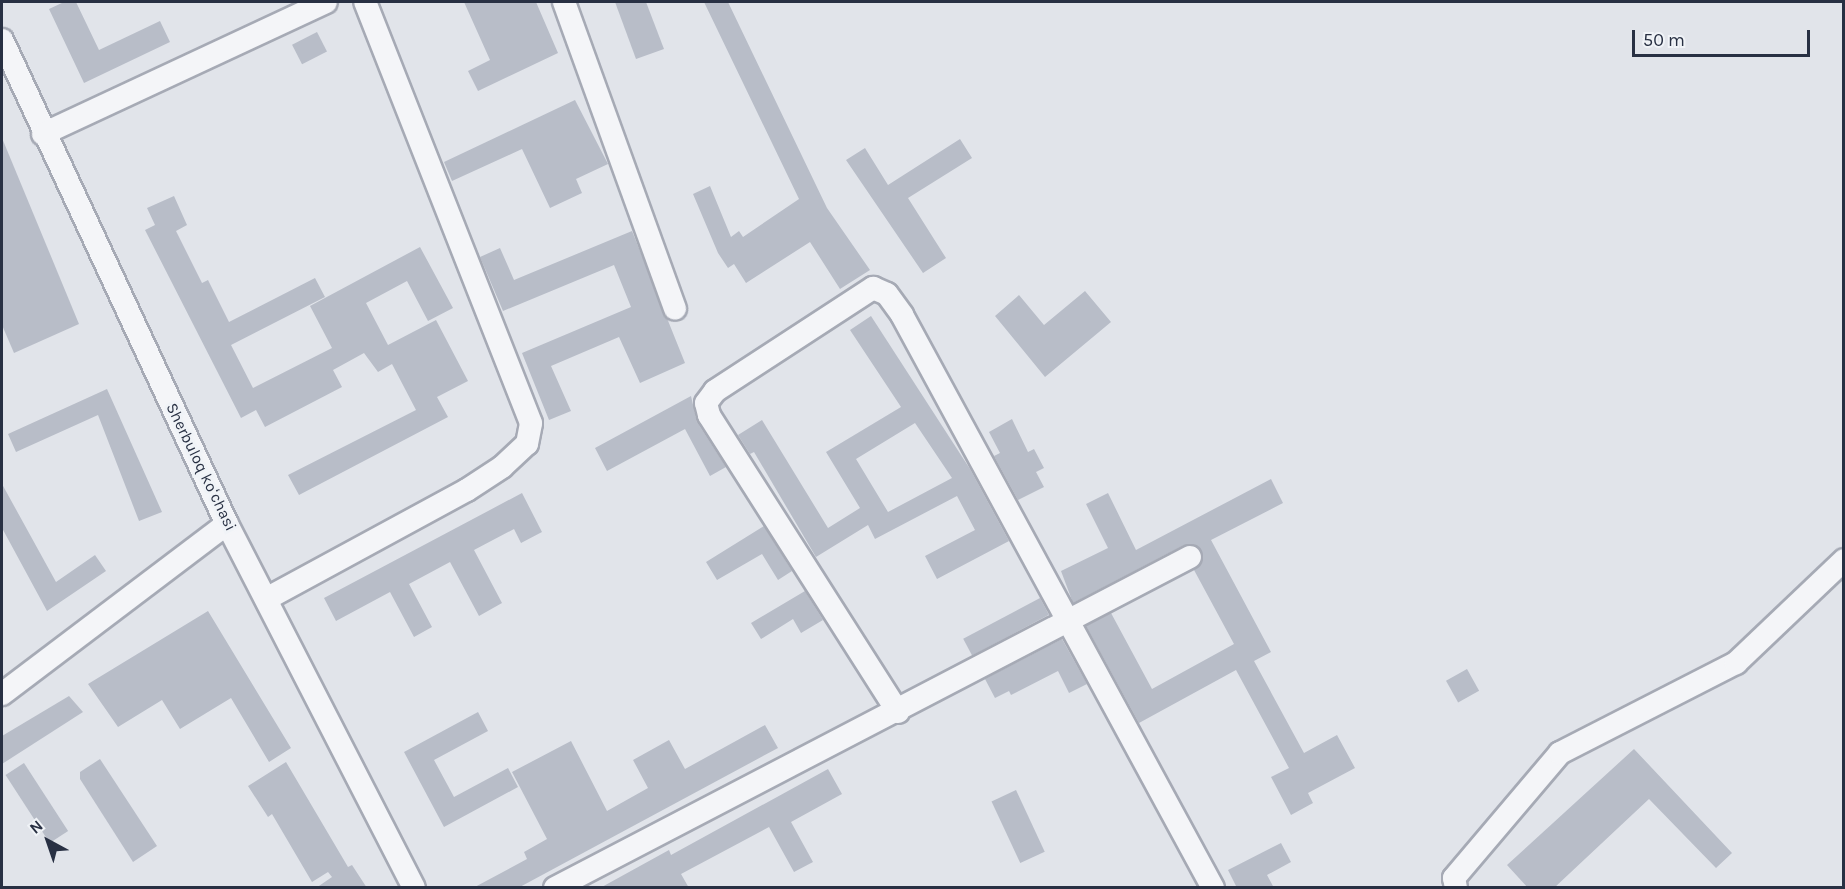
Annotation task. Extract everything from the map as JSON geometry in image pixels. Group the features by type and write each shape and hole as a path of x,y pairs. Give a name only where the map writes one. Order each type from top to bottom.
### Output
{"street":[{"path":"43,134 326,2"},
{"path":"268,598 467,490 502,467 527,444 531,423 365,2"},
{"path":"564,2 675,309"},
{"name":"Sherbuloq koʻchasi","path":"2,40 43,134 227,524 268,598 414,888"},
{"path":"898,712 709,415 706,403 715,391 873,288 887,294 902,315 1213,888"},
{"path":"2,694 227,524"},
{"path":"555,888 1068,624 1190,557"},
{"path":"1456,888 1454,878 1560,753 1736,663 1844,560"}],"building":[{"path":"64,2 76,2 99,50 160,21 170,42 84,83 49,9"},
{"path":"464,2 536,2 558,53 478,91 468,71 490,60"},
{"path":"615,2 646,2 664,49 636,59"},
{"path":"704,2 728,2 827,208 870,270 840,289 810,242 746,283 734,264 728,268 718,253 693,194 710,186 731,237 739,231 743,237 799,199"},
{"path":"317,32 327,52 302,64 292,45"},
{"path":"575,100 608,164 576,179 582,193 550,208 522,149 452,181 444,162"},
{"path":"2,138 79,324 14,353 2,325"},
{"path":"960,139 972,158 908,198 946,258 923,273 846,160 865,148 888,185"},
{"path":"174,196 187,225 176,231 202,283 208,280 229,322 315,278 325,297 231,345 253,388 332,348 310,306 420,247 453,308 428,321 407,281 366,303 388,345 436,320 468,381 437,397 448,417 299,495 288,475 416,410 392,364 378,372 364,353 333,370 342,387 265,427 256,410 241,418 145,230 155,225 147,208"},
{"path":"632,231 685,363 640,383 619,337 551,366 571,411 549,420 522,353 631,307 614,265 503,311 480,257 500,248 514,280"},
{"path":"1085,291 1111,322 1045,377 995,316 1019,295 1044,325"},
{"path":"871,316 970,469 1009,541 937,579 925,556 975,530 957,496 875,539 868,525 816,557 754,452 750,454 738,435 762,420 828,528 860,508 826,452 901,407 850,330","holes":["915,423 952,478 888,512 856,459"]},
{"path":"107,389 162,512 139,521 98,415 16,452 8,434"},
{"path":"691,396 697,422 726,467 710,476 685,429 607,471 595,448"},
{"path":"1012,419 1028,452 1034,449 1044,468 1036,472 1044,487 1018,500 994,456 1000,453 989,432"},
{"path":"1271,479 1283,503 1211,540 1271,652 1254,661 1304,753 1337,735 1355,768 1308,793 1313,803 1291,815 1271,777 1289,768 1236,670 1139,723 1086,626 1111,613 1152,689 1234,644 1194,570 1203,558 1198,546 1184,545 1073,603 1061,571 1108,548 1086,504 1108,493 1136,550"},
{"path":"2,484 56,582 95,555 106,571 47,611 2,528"},
{"path":"522,493 542,532 521,543 514,529 474,550 502,603 479,616 450,562 409,584 432,627 414,637 390,592 336,621 324,598"},
{"path":"764,526 792,571 778,580 762,554 717,580 706,562"},
{"path":"805,591 823,620 801,633 793,619 761,639 751,623"},
{"path":"1040,598 1049,615 972,656 963,639"},
{"path":"208,611 291,748 269,762 231,698 180,729 162,700 118,727 88,684"},
{"path":"1062,639 1087,684 1069,693 1058,671 1011,695 1009,691 995,698 985,679"},
{"path":"1467,669 1479,691 1458,703 1446,681"},
{"path":"69,696 83,712 2,764 2,736"},
{"path":"478,712 488,731 434,760 454,797 508,768 518,787 444,827 404,752"},
{"path":"765,725 778,748 518,888 473,888 527,859 524,852 547,839 512,772 571,741 607,811 648,788 633,760 669,740 685,769"},
{"path":"1634,749 1732,853 1716,868 1649,799 1554,888 1528,888 1507,865"},
{"path":"100,759 157,846 133,862 80,779 80,772"},
{"path":"286,762 348,867 352,865 367,888 316,888 332,877 328,872 312,882 272,814 268,817 248,786"},
{"path":"24,763 68,831 50,843 6,775"},
{"path":"828,769 842,794 791,822 813,862 794,872 769,827 681,874 689,888 600,888 669,850 671,855"},
{"path":"1016,790 1045,852 1020,863 992,801"},
{"path":"1281,843 1291,862 1267,875 1274,888 1237,888 1228,870"}]}
